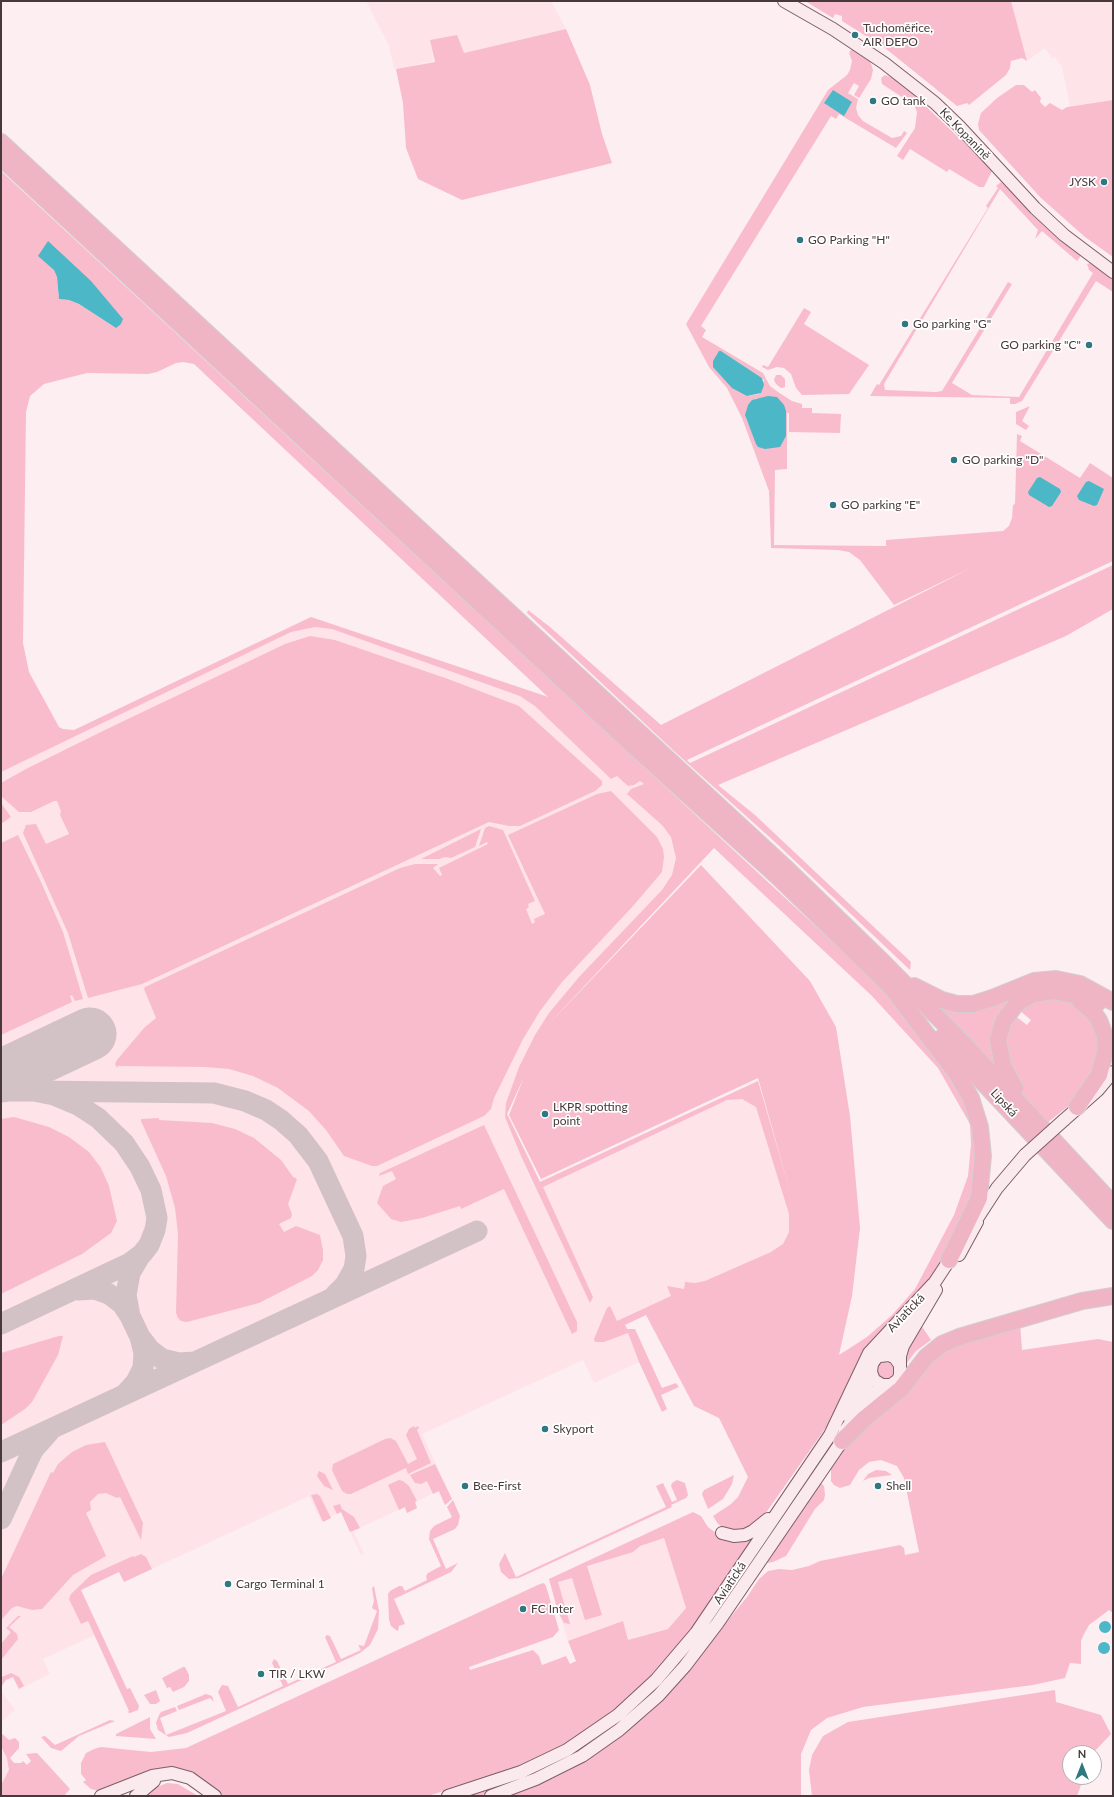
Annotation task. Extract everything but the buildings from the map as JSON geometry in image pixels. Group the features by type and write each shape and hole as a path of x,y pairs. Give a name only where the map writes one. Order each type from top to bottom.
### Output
{"highway":[{"path":"1,142 753,837 881,960 920,990 950,1003 964,1004 982,1002 1027,983 1049,979 1072,982 1113,996"},
{"path":"1,158 644,756 778,877 891,987 957,1074 973,1102 980,1126 983,1156 978,1198 949,1260"},
{"name":"Lipská","path":"881,960 1041,1125 1113,1204"},
{"name":"Lipská","path":"891,987 1003,1102 1113,1221"},
{"path":"1092,990 1113,1002"},
{"path":"1041,1125 1006,1074 999,1053 999,1035 1001,1026 1007,1014 1021,1000 1039,992 1060,992 1084,998 1113,1012"},
{"path":"1060,992 1077,999 1092,1011 1099,1020 1105,1036 1106,1049 1102,1069 1096,1081 1077,1107"},
{"path":"836,1438 864,1419 901,1389 920,1363 936,1348 950,1340 1089,1299 1113,1296"},
{"path":"896,1377 917,1355 937,1340 977,1327 1002,1325"}],"main road":[{"name":"Ke Kopanině","path":"784,1 833,29 878,59 920,91 959,126 1035,208 1064,235 1113,272"},
{"path":"836,1438 838,1427 863,1390 874,1361 890,1348 927,1297 933,1284 997,1188 1025,1155 1077,1107 1098,1090 1113,1072"},
{"path":"1064,1120 1093,1099 1113,1081"},
{"name":"Aviatická","path":"448,1796 492,1782 549,1759 589,1736 624,1711 656,1680 683,1649 780,1510 836,1438 845,1431 867,1399 896,1377 903,1346 922,1312 957,1258 982,1212"},
{"name":"Aviatická","path":"491,1796 536,1779 582,1756 619,1730 658,1696 685,1666 717,1624 836,1438 869,1353 933,1284"},
{"path":"871,1368 872,1376 878,1384 896,1377 895,1358 890,1355 880,1356"},
{"path":"722,1533 734,1536 750,1533 780,1510"},
{"path":"102,1796 152,1776 172,1773 190,1778 215,1796"},
{"path":"113,1796 154,1782 168,1779 182,1781 194,1788 203,1796"},
{"path":"136,1796 154,1782"}],"shaded area":[{"path":"366,1 551,1 566,29 464,53 431,40 433,61 396,69 394,68 389,46"},
{"path":"805,1 1011,1 1027,61 1022,58 1011,61 1010,68 1006,75 969,105 967,103 957,106 885,48 842,21 842,16 835,14 833,18"},
{"path":"1011,1 1113,1 1113,100 1070,106 1062,67 1055,57 1052,58 1045,48 1027,61"},
{"path":"566,29 590,85 602,134 612,163 462,200 418,179 406,148 403,103 396,69 435,62 430,40 457,35 464,53"},
{"path":"852,48 870,60 873,70 871,79 859,98 854,95 859,86 854,83 848,93 858,99 856,108 858,115 863,121 892,138 901,136 904,131 907,133 896,148 839,114 836,119 831,116 701,326 706,330 702,337 763,373 770,386 792,401 802,404 802,408 812,408 812,413 841,414 840,433 789,432 789,413 787,413 787,469 775,470 774,545 886,546 886,540 1003,531 1009,526 1012,518 1013,505 1015,504 1017,434 1022,436 1020,441 1080,478 1090,463 1113,478 1113,561 687,760 690,763 1113,565 1113,609 1066,636 718,785 755,815 911,962 910,970 776,843 675,752 527,613 528,610 550,627 661,725 973,567 894,605 860,560 849,552 838,550 771,548 769,491 742,418 727,388 709,367 686,324 828,90 847,75 852,61 849,53","holes":["721,351 764,380 759,394 747,396","757,398 758,446 746,418 748,405"]},
{"path":"885,75 893,78 912,93 958,137 960,136 992,171 984,187 979,187 949,169 947,172 910,149 903,160 897,156 915,128 917,112 914,105 882,84 881,78"},
{"path":"1016,85 1024,85 1032,92 1035,90 1041,98 1040,102 1045,107 1050,103 1062,110 1067,107 1113,100 1113,257 1085,237 1041,198 979,130 978,124 981,113 997,98"},
{"path":"1,171 878,984 960,1085 978,1139 973,1195 942,1259 927,1284 758,1524 743,1531 726,1529 718,1524 713,1516 731,1504 738,1497 748,1477 719,1418 694,1406 646,1315 625,1325 627,1329 635,1329 662,1388 676,1383 679,1387 661,1395 667,1409 662,1412 639,1362 628,1333 604,1342 595,1342 594,1339 607,1308 610,1306 617,1321 671,1296 667,1286 684,1289 685,1282 695,1283 705,1281 771,1252 783,1244 789,1232 789,1214 756,1107 742,1099 727,1100 543,1187 593,1297 590,1303 521,1156 505,1117 506,1103 519,1067 535,1035 549,1013 579,977 662,890 672,875 676,858 671,837 662,825 627,794 631,789 644,784 640,781 634,785 628,786 617,776 611,779 535,706 520,696 332,629 315,627 291,632 1,772","holes":["54,270 116,328 79,304 69,300 59,299 57,277","183,362 194,364 548,697 311,617 74,730 59,727 29,672 23,643 26,412 30,396 44,384 87,373 148,374 157,372 176,363","714,848 872,996 938,1068 970,1124 971,1144 968,1176 954,1215 915,1289 892,1315 867,1337 839,1355 852,1296 860,1228 850,1116 836,1027 810,981 701,865 544,1029","524,1077 509,1115 541,1179 758,1078 792,1198 758,1081 540,1182 507,1114"]},
{"path":"1001,182 1046,226 1081,255 1080,257 1077,261 1042,231 1035,239 1038,230 1000,189 884,384 885,390 942,391 1008,282 1012,284 952,383 972,395 1019,397 1093,273 1089,270 1087,264 1090,263 1097,265 1113,279 1113,292 1096,281 1022,401 1015,404 1010,404 1010,398 870,396 877,384 879,385 988,208 986,206 998,188 996,186"},
{"path":"804,308 811,312 804,324 869,365 849,394 802,395 796,388 791,374 784,368 777,367 768,370 762,367 763,365 768,367"},
{"path":"776,375 781,375 785,379 785,387 781,388 776,384 774,380"},
{"path":"1030,406 1022,421 1029,426 1026,430 1016,424 1016,412"},
{"path":"311,617 549,697 714,848 545,1028 507,1114 540,1182 758,1081 805,1247 625,1324 639,1362 594,1383 583,1360 422,1434 452,1499 445,1505 438,1491 415,1502 417,1508 407,1513 404,1507 353,1531 364,1553 361,1555 341,1512 321,1521 309,1496 126,1581 121,1569 80,1587 75,1594 95,1635 43,1659 50,1674 19,1689 12,1675 1,1683 1,765"},
{"path":"310,636 335,640 448,679 519,706 602,781 602,785 595,791 520,826 509,826 489,822 142,984 88,998 68,933 23,833 26,825 36,824 46,844 69,834 60,815 61,811 57,801 31,812 19,812 1,796 1,783 107,729 285,644"},
{"path":"611,791 657,837 663,849 664,857 662,872 633,906 562,982 540,1011 523,1039 494,1098 491,1109 484,1116 377,1166 372,1166 344,1156 326,1130 309,1111 278,1088 253,1076 229,1069 205,1067 118,1066 117,1068 115,1064 117,1060 144,1028 156,1018 144,989 145,987 400,868 415,864 438,864 433,868 440,876 442,875 439,868 488,844 487,842 479,846 485,828 489,826 503,830 535,901 528,904 529,907 526,909 532,924 535,922 534,919 545,914 508,835 597,794"},
{"path":"1,803 11,817 1,824"},
{"path":"481,829 475,847 451,858 421,859"},
{"path":"18,835 63,932 83,999 75,1001 72,995 70,996 72,1002 1,1035 1,843"},
{"path":"1024,989 1002,1010 993,1026 990,1045 994,1064 992,1065 938,1008 940,1005"},
{"path":"1052,998 1071,1002 1078,1006 1098,1030 1099,1063 1071,1104 1047,1123 1020,1092 1003,1040 1014,1015 1027,1025 1031,1020 1019,1010 1031,1002"},
{"path":"14,1117 49,1127 69,1137 89,1152 101,1168 109,1186 117,1221 111,1233 82,1254 1,1294 1,1119"},
{"path":"159,1118 159,1120 212,1123 235,1129 254,1138 281,1160 293,1177 297,1179 288,1204 292,1214 291,1218 279,1224 284,1232 296,1226 320,1235 323,1260 318,1270 312,1276 259,1303 187,1322 181,1321 176,1313 178,1234 175,1208 166,1176 141,1121 141,1119"},
{"path":"484,1125 577,1322 577,1331 572,1334 504,1189 461,1209 460,1206 422,1218 401,1222 391,1219 377,1203 383,1186 396,1179 392,1171 379,1176 380,1173"},
{"path":"919,1322 931,1340 916,1351 906,1364 903,1357"},
{"path":"1020,1323 1022,1350 1098,1339 1113,1342 1113,1613 1109,1610 1089,1625 1081,1641 1081,1664 1070,1663 1065,1678 1033,1685 863,1707 827,1718 811,1730 801,1754 801,1796 509,1796 554,1778 577,1766 615,1740 649,1713 664,1698 747,1597 759,1579 768,1571 779,1569 792,1570 809,1566 820,1561 900,1545 904,1548 905,1555 919,1552 904,1478 897,1466 881,1460 869,1462 859,1470 850,1485 840,1488 834,1485 831,1481 831,1468 843,1447 937,1352"},
{"path":"63,1336 58,1355 32,1402 25,1409 1,1425 1,1353"},
{"path":"885,1362 891,1365 894,1371 891,1377 885,1380 879,1377 876,1371 879,1365"},
{"path":"871,1385 873,1387 711,1624 657,1690 609,1733 561,1763 504,1788 479,1796 467,1796 526,1776 584,1746 609,1728 693,1644 854,1407"},
{"path":"414,1426 415,1428 418,1426 419,1428 417,1430 431,1463 408,1474 406,1468 351,1494 347,1494 342,1491 332,1470 333,1464 385,1439 390,1438 396,1441 408,1464 417,1459 406,1435 409,1429"},
{"path":"105,1442 143,1523 141,1540 120,1497 117,1498 106,1493 98,1494 90,1502 91,1510 86,1513 106,1556 73,1575 42,1609 32,1610 17,1606 12,1608 1,1620 1,1579 51,1472 53,1473 58,1464 72,1452 86,1445"},
{"path":"435,1464 452,1499 445,1505 439,1491 433,1494 427,1481 421,1484 415,1483 410,1475"},
{"path":"876,1470 886,1471 892,1475 869,1478 863,1481 868,1474"},
{"path":"319,1471 325,1474 333,1490 324,1486 317,1476"},
{"path":"734,1475 732,1484 723,1499 708,1509 702,1494 704,1490"},
{"path":"399,1480 403,1481 409,1486 417,1501 415,1502 417,1508 407,1513 405,1507 399,1510 388,1485"},
{"path":"677,1480 685,1483 688,1495 686,1498 671,1505 672,1507 519,1578 509,1579 501,1572 499,1564 505,1553 516,1577 666,1507 656,1486 663,1483 672,1502 677,1500 671,1486 672,1483"},
{"path":"820,1482 824,1486 824,1500 815,1509 786,1556 767,1563"},
{"path":"317,1494 320,1496 331,1518 323,1522 311,1495"},
{"path":"453,1500 460,1516 458,1525 455,1529 433,1539 446,1569 458,1563 451,1572 394,1599 405,1624 399,1626 398,1631 391,1626 389,1620 388,1594 390,1591 399,1586 402,1586 405,1591 427,1580 426,1576 428,1573 441,1566 429,1539 430,1531 434,1526 452,1517 447,1507"},
{"path":"340,1504 342,1509 354,1517 360,1528 350,1532 341,1512 337,1514 333,1506"},
{"path":"693,1512 701,1516 708,1527 720,1536 757,1533 693,1627 672,1655 650,1678 616,1710 561,1748 519,1767 428,1796 221,1796 191,1775 99,1791 91,1789 83,1782 86,1780 81,1774 81,1763 86,1753 94,1749 101,1747 151,1752 186,1748 540,1584 544,1583 546,1586 559,1630 553,1637 469,1667 470,1670 533,1650 539,1656 542,1665 566,1656 570,1664 576,1661 568,1641 623,1621 628,1640 668,1629 686,1608 664,1538 640,1546 633,1552 587,1566 602,1615 585,1620 572,1578 558,1582 570,1624 564,1623 558,1612 549,1579"},
{"path":"660,1527 686,1608 668,1629 628,1640 623,1622 568,1641 549,1579"},
{"path":"141,1554 146,1557 152,1569 124,1582 119,1572 81,1590 127,1689 130,1688 139,1706 138,1710 130,1713 127,1712 129,1711 88,1621 81,1624 69,1599 71,1594 91,1575 133,1556 134,1557"},
{"path":"374,1586 379,1611 378,1629 370,1645 360,1653 187,1733 169,1737 158,1730 156,1723 161,1712 175,1707 177,1711 160,1718 166,1735 226,1711 218,1692 222,1685 228,1686 238,1707 283,1686 272,1663 274,1659 277,1661 288,1684 336,1662 325,1637 327,1635 330,1636 341,1659 361,1650 358,1645 364,1646 377,1611 372,1608 374,1601 372,1588"},
{"path":"18,1616 21,1616 9,1627 17,1634 18,1639 1,1660 1,1644 11,1632 6,1628"},
{"path":"185,1667 189,1675 189,1681 184,1687 173,1692 170,1687 167,1688 162,1678"},
{"path":"11,1673 19,1677 24,1686 19,1689 13,1677 6,1680 1,1687 2,1677"},
{"path":"156,1690 160,1701 156,1704 150,1704 144,1695"},
{"path":"1055,1690 1056,1702 1101,1715 1111,1734 1101,1745 1062,1745 1062,1785 1081,1785 1077,1796 812,1796 809,1770 812,1755 823,1736 848,1722"},
{"path":"1,1691 15,1710 1,1722"},
{"path":"206,1694 212,1696 214,1702 210,1698 179,1710 177,1706"},
{"path":"150,1717 150,1729 156,1739 116,1736 116,1734"},
{"path":"110,1720 115,1721 79,1736 61,1751 51,1748 41,1737 45,1736 55,1745"},
{"path":"1,1733 17,1748 7,1758 14,1768 1,1796"},
{"path":"1,1733 9,1740 15,1738 19,1742 19,1748 10,1758 14,1763 21,1763 23,1761 27,1765 31,1761 26,1754 37,1753 70,1789 64,1796 1,1796 1,1785 9,1770 7,1758 1,1746"},
{"path":"167,1783 178,1784 198,1796 142,1796"}],"water":[{"path":"833,90 852,102 844,116 824,103"},
{"path":"48,241 91,281 123,319 121,324 116,328 79,304 69,300 59,299 57,277 54,270 38,256"},
{"path":"719,351 762,378 764,385 761,393 747,396 732,388 713,367 713,361"},
{"path":"768,396 777,397 784,405 786,411 786,436 780,447 765,449 758,447 756,444 745,415 748,405 752,400"},
{"path":"1040,477 1060,489 1061,492 1052,506 1049,507 1029,495 1028,492 1037,478"},
{"path":"1089,481 1104,489 1097,505 1094,506 1079,500 1077,496 1086,482"},
{"path":"1103,1621 1107,1621 1111,1627 1107,1633 1103,1633 1099,1629 1099,1625"},
{"path":"1102,1642 1106,1642 1110,1648 1106,1654 1102,1654 1098,1650 1098,1646"}],"taxiway":[{"path":"1,1091 34,1091 54,1095 78,1105 98,1118 124,1143 140,1167 151,1190 157,1218 155,1230 149,1245 142,1254 130,1263 1,1324"},
{"path":"34,1091 214,1093 245,1101 266,1110 281,1120 298,1135 318,1161 353,1236 356,1256 354,1269 345,1285 335,1295"},
{"path":"1,1452 477,1231"},
{"path":"140,1256 130,1273 126,1295 130,1316 140,1337 150,1350 162,1359 179,1363 194,1362"},
{"path":"78,1290 95,1289 109,1294 122,1304 130,1316"},
{"path":"126,1393 136,1382 143,1368 144,1353 140,1337"},
{"path":"1,1519 33,1450 49,1432"}],"runway":[{"path":"1,1076 90,1034"}],"place":[{"name":"Tuchoměřice, AIR DEPO","path":"855,35"},
{"name":"GO tank","path":"873,101"},
{"name":"JYSK","path":"1104,182"},
{"name":"GO Parking \"H\"","path":"800,240"},
{"name":"Go parking \"G\"","path":"905,324"},
{"name":"GO parking \"C\"","path":"1089,345"},
{"name":"GO parking \"D\"","path":"954,460"},
{"name":"GO parking \"E\"","path":"833,505"},
{"name":"LKPR spotting point","path":"545,1114"},
{"name":"Skyport","path":"545,1429"},
{"name":"Bee-First","path":"465,1486"},
{"name":"Shell","path":"878,1486"},
{"name":"Cargo Terminal 1","path":"228,1584"},
{"name":"FC Inter","path":"523,1609"},
{"name":"TIR / LKW","path":"261,1674"}]}
